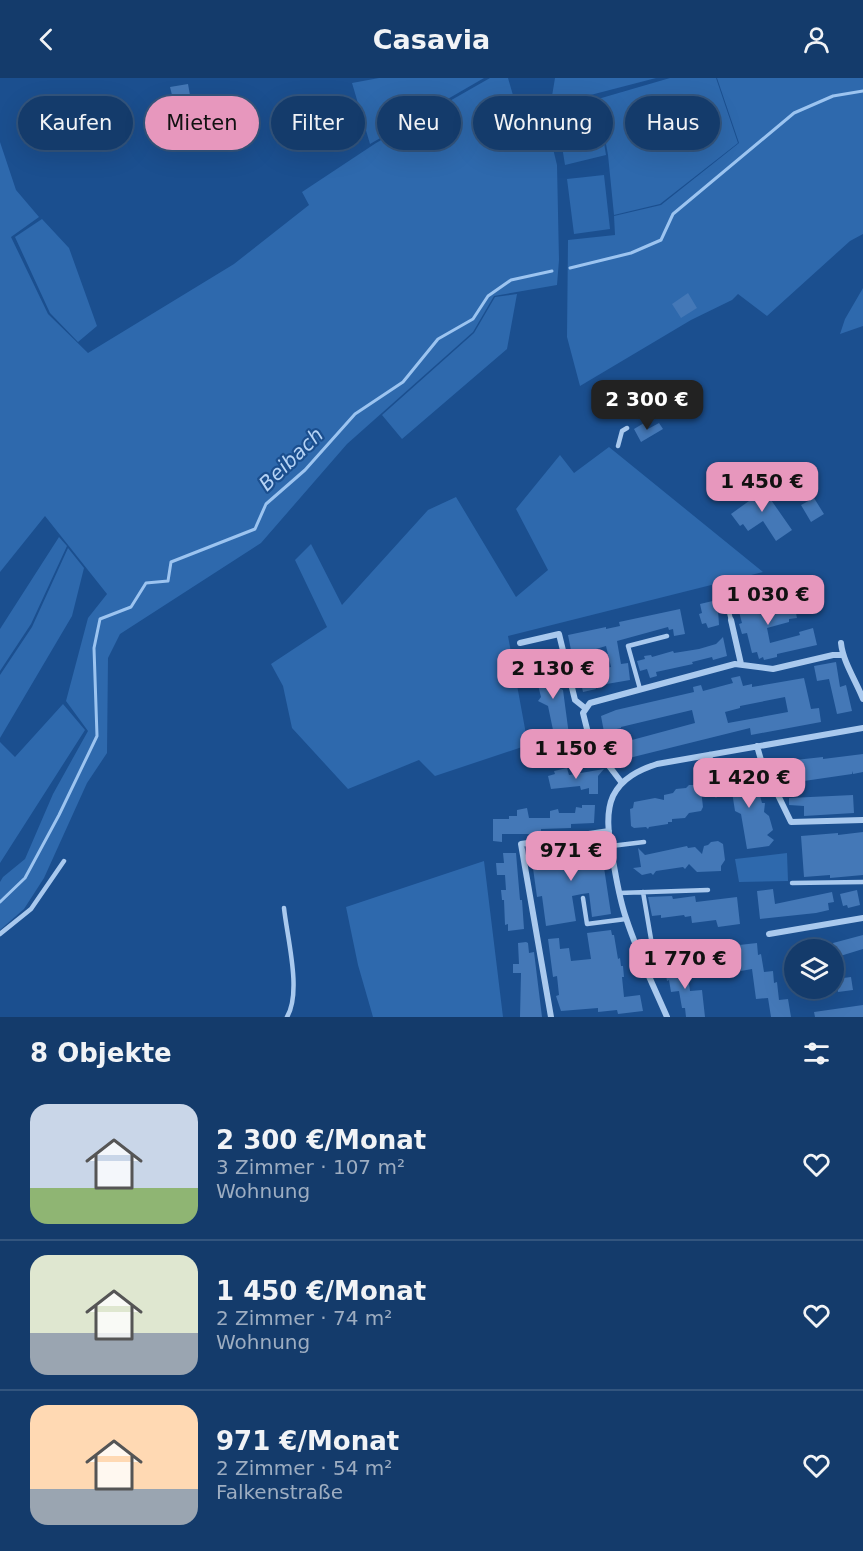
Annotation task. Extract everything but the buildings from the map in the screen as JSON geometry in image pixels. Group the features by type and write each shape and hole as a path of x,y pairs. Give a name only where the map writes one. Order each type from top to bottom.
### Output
{"street":[{"path":"731,621 741,664"},
{"path":"520,643 559,634 575,700 585,708"},
{"path":"841,643 842,655 848,662 863,699"},
{"path":"622,783 589,737 584,720 585,708 598,700 741,664 773,669 842,655"},
{"path":"667,1017 626,919 619,892 609,831 610,804 622,783 641,769 657,764 863,728"},
{"path":"757,746 765,770 791,822 863,820"},
{"path":"551,1017 521,844 609,831"},
{"path":"769,934 863,918"}],"lane":[{"path":"618,446 622,431 627,428"},
{"path":"723,589 731,621"},
{"path":"640,689 628,646 667,636"},
{"path":"710,754 716,795"},
{"path":"611,846 644,842"},
{"path":"0,934 31,909 64,861"},
{"path":"792,883 863,882"},
{"path":"619,892 708,890"},
{"path":"643,892 651,939"},
{"path":"583,898 587,924 626,919"},
{"path":"284,908 293,997 287,1017"}],"shaded area":[{"path":"379,78 484,78 453,96 377,96 377,140 370,144 365,127 365,96 356,96 352,83"},
{"path":"490,78 508,78 513,96 473,96 473,150 553,150 557,165 559,260 557,285 494,296 473,332 347,444 261,543 120,634 108,658 107,753 87,783 44,878 24,909 0,930 0,882 25,859 53,794 88,731 66,701 88,618 107,594 45,516 0,572 0,142 16,190 39,217 11,237 48,314 88,353 234,264 309,205 302,192 377,142 377,150 461,150 461,96 458,96"},
{"path":"555,78 656,78 587,96 552,96"},
{"path":"670,78 716,78 738,143 660,204 614,215 607,150 613,150 613,96 608,96"},
{"path":"717,78 863,78 863,234 850,241 767,316 738,294 732,300 691,320 580,386 567,337 568,240 615,235 614,216 661,205 739,143"},
{"path":"563,150 605,150 606,155 565,165"},
{"path":"604,175 610,229 574,234 567,179"},
{"path":"42,219 69,248 97,326 78,342 50,313 15,237"},
{"path":"863,288 863,326 840,334 845,319"},
{"path":"517,294 507,349 402,439 382,415 474,333 495,297"},
{"path":"609,447 763,572 508,636 528,745 435,776 419,760 348,789 292,728 283,686 271,664 327,627 295,560 311,544 342,605 428,510 456,497 516,597 548,570 516,509 560,455 574,473"},
{"path":"59,537 67,546 31,624 0,671 0,629"},
{"path":"68,548 84,568 72,616 0,738 0,675 32,627"},
{"path":"63,704 85,730 0,863 0,742 15,757"},
{"path":"787,853 788,881 739,882 735,859"},
{"path":"484,861 503,1017 373,1017 358,965 346,907"}],"waterway":[{"name":"Beibach","path":"570,268 631,253 661,240 673,214 794,113 833,96 863,91"},
{"name":"Beibach","path":"0,902 25,878 59,815 97,736 94,648 100,619 131,607 146,583 168,581 171,562 255,529 266,504 305,470 355,414 403,382 438,339 473,319 488,296 511,280 552,271"}]}
